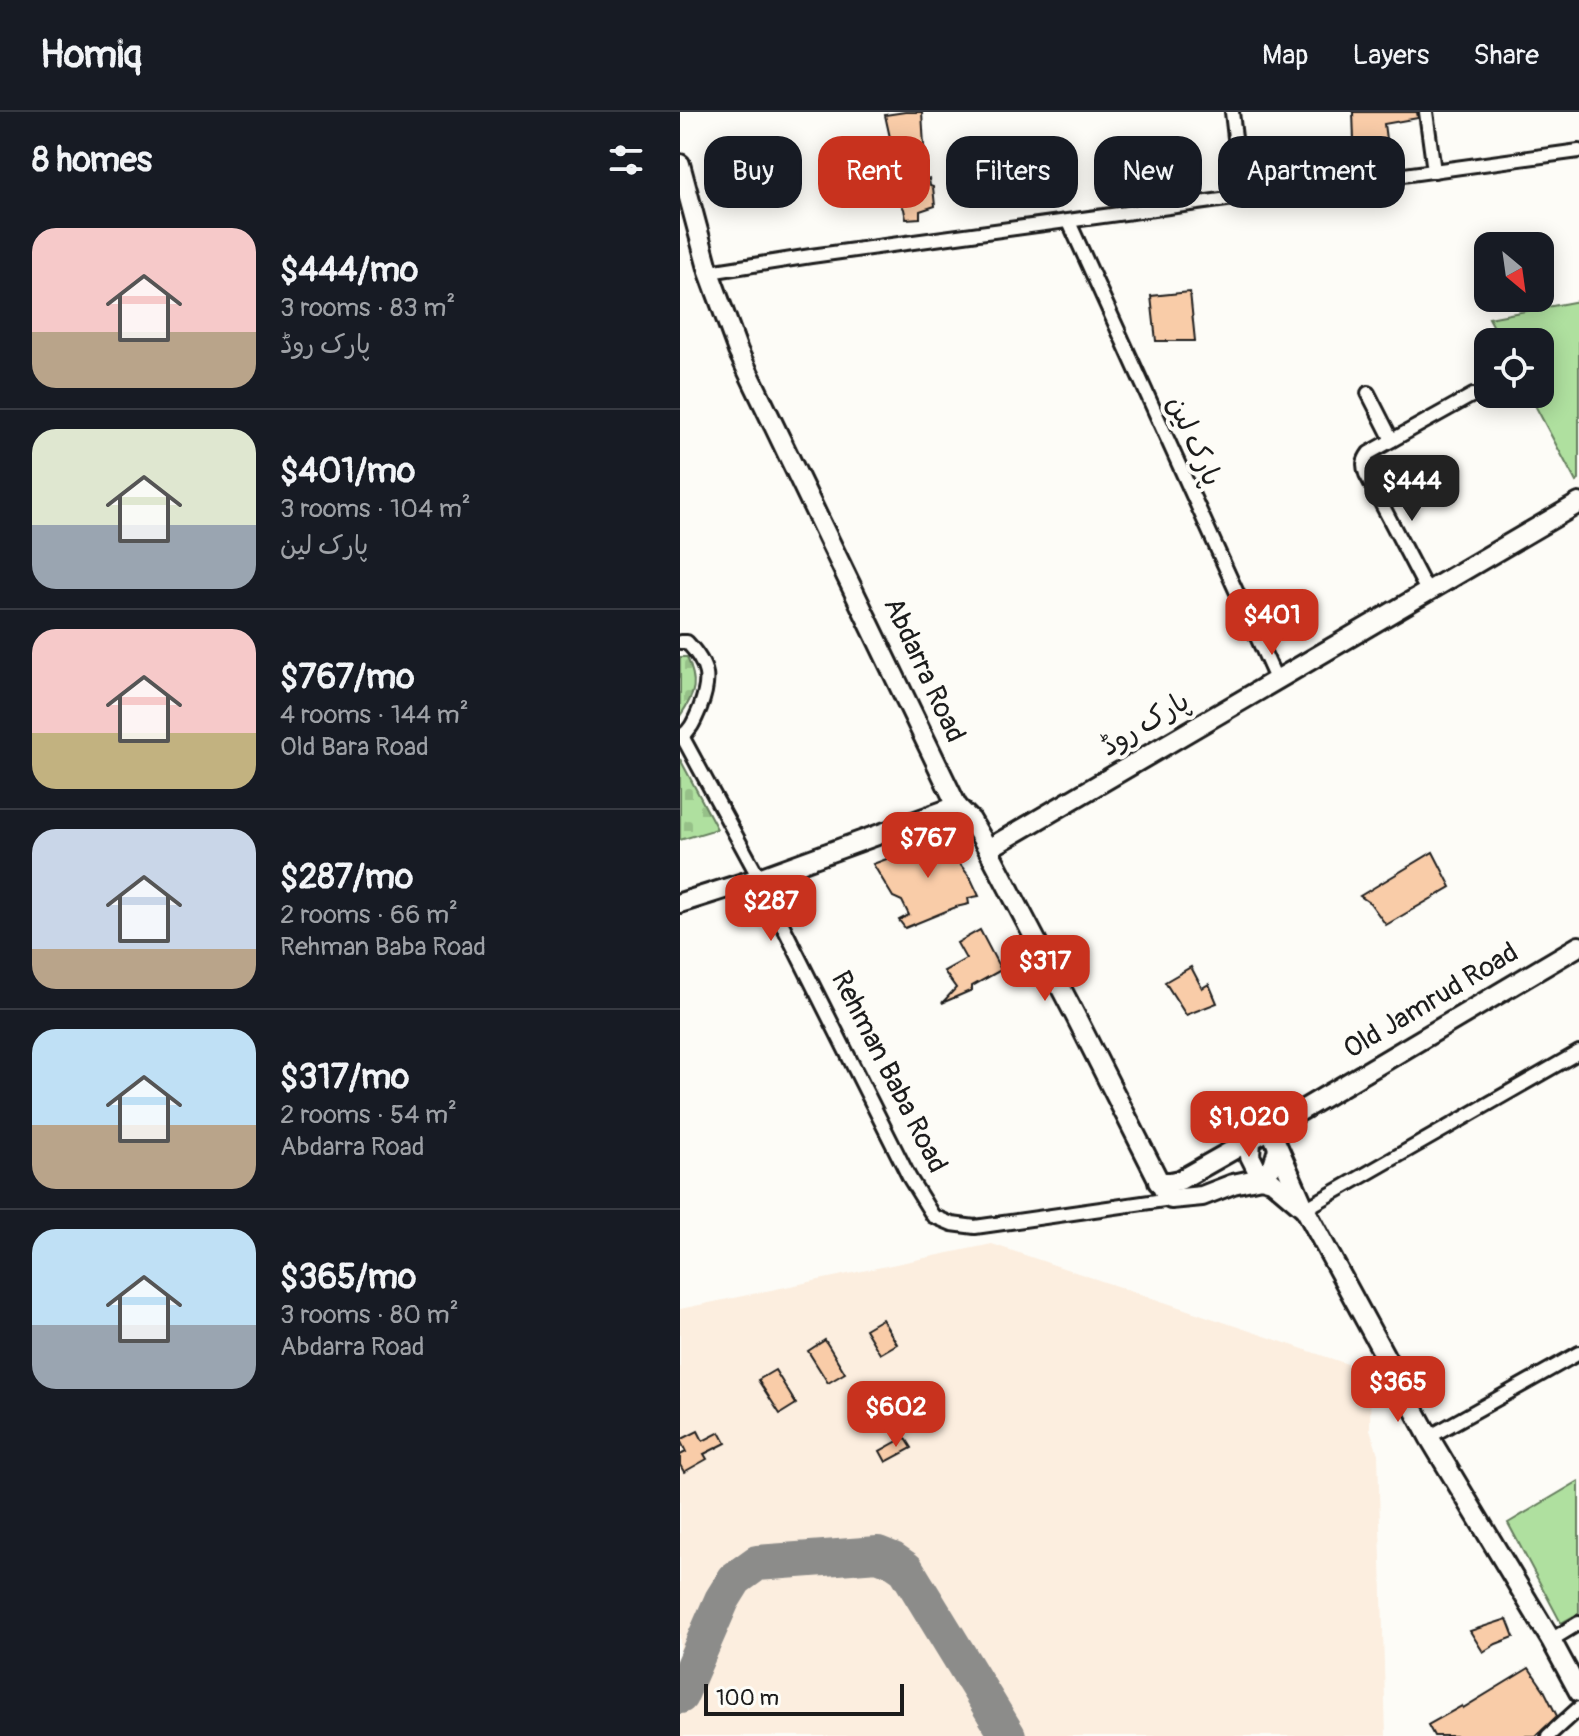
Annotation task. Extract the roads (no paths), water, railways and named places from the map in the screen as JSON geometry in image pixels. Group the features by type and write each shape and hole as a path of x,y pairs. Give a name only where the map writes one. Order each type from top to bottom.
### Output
{"street":[{"path":"1232,112 1235,136"},
{"path":"1426,112 1434,171"},
{"path":"1405,175 1579,151"},
{"name":"Abdarra Road","path":"680,164 709,272 738,351 957,806 971,820 988,849 1158,1182"},
{"path":"709,272 1218,201"},
{"name":"پارک لین","path":"1069,222 1276,679"},
{"path":"1368,393 1392,440"},
{"path":"1427,591 1366,474 1364,459 1369,453 1473,395"},
{"name":"پارک روڈ","path":"988,849 1578,505"},
{"name":"Rehman Baba Road","path":"680,642 687,642 698,653 704,664 707,689 693,723 682,736 759,878 909,1177 933,1216 952,1224 975,1227 1171,1199"},
{"path":"680,903 759,878 957,806"},
{"name":"Old Jamrud Road","path":"1158,1182 1176,1182 1251,1140 1579,946"},
{"path":"1305,1209 1579,1052"},
{"path":"1270,1129 1305,1209 1429,1437 1579,1692"},
{"path":"1251,1140 1250,1156 1261,1178"},
{"path":"1261,1178 1273,1165 1278,1149"},
{"path":"1158,1182 1171,1199 1202,1196 1233,1184 1261,1178 1272,1181 1305,1209"},
{"path":"1429,1437 1579,1353"},
{"path":"1551,1640 1579,1623"},
{"path":"1548,1736 1579,1708"}]}
